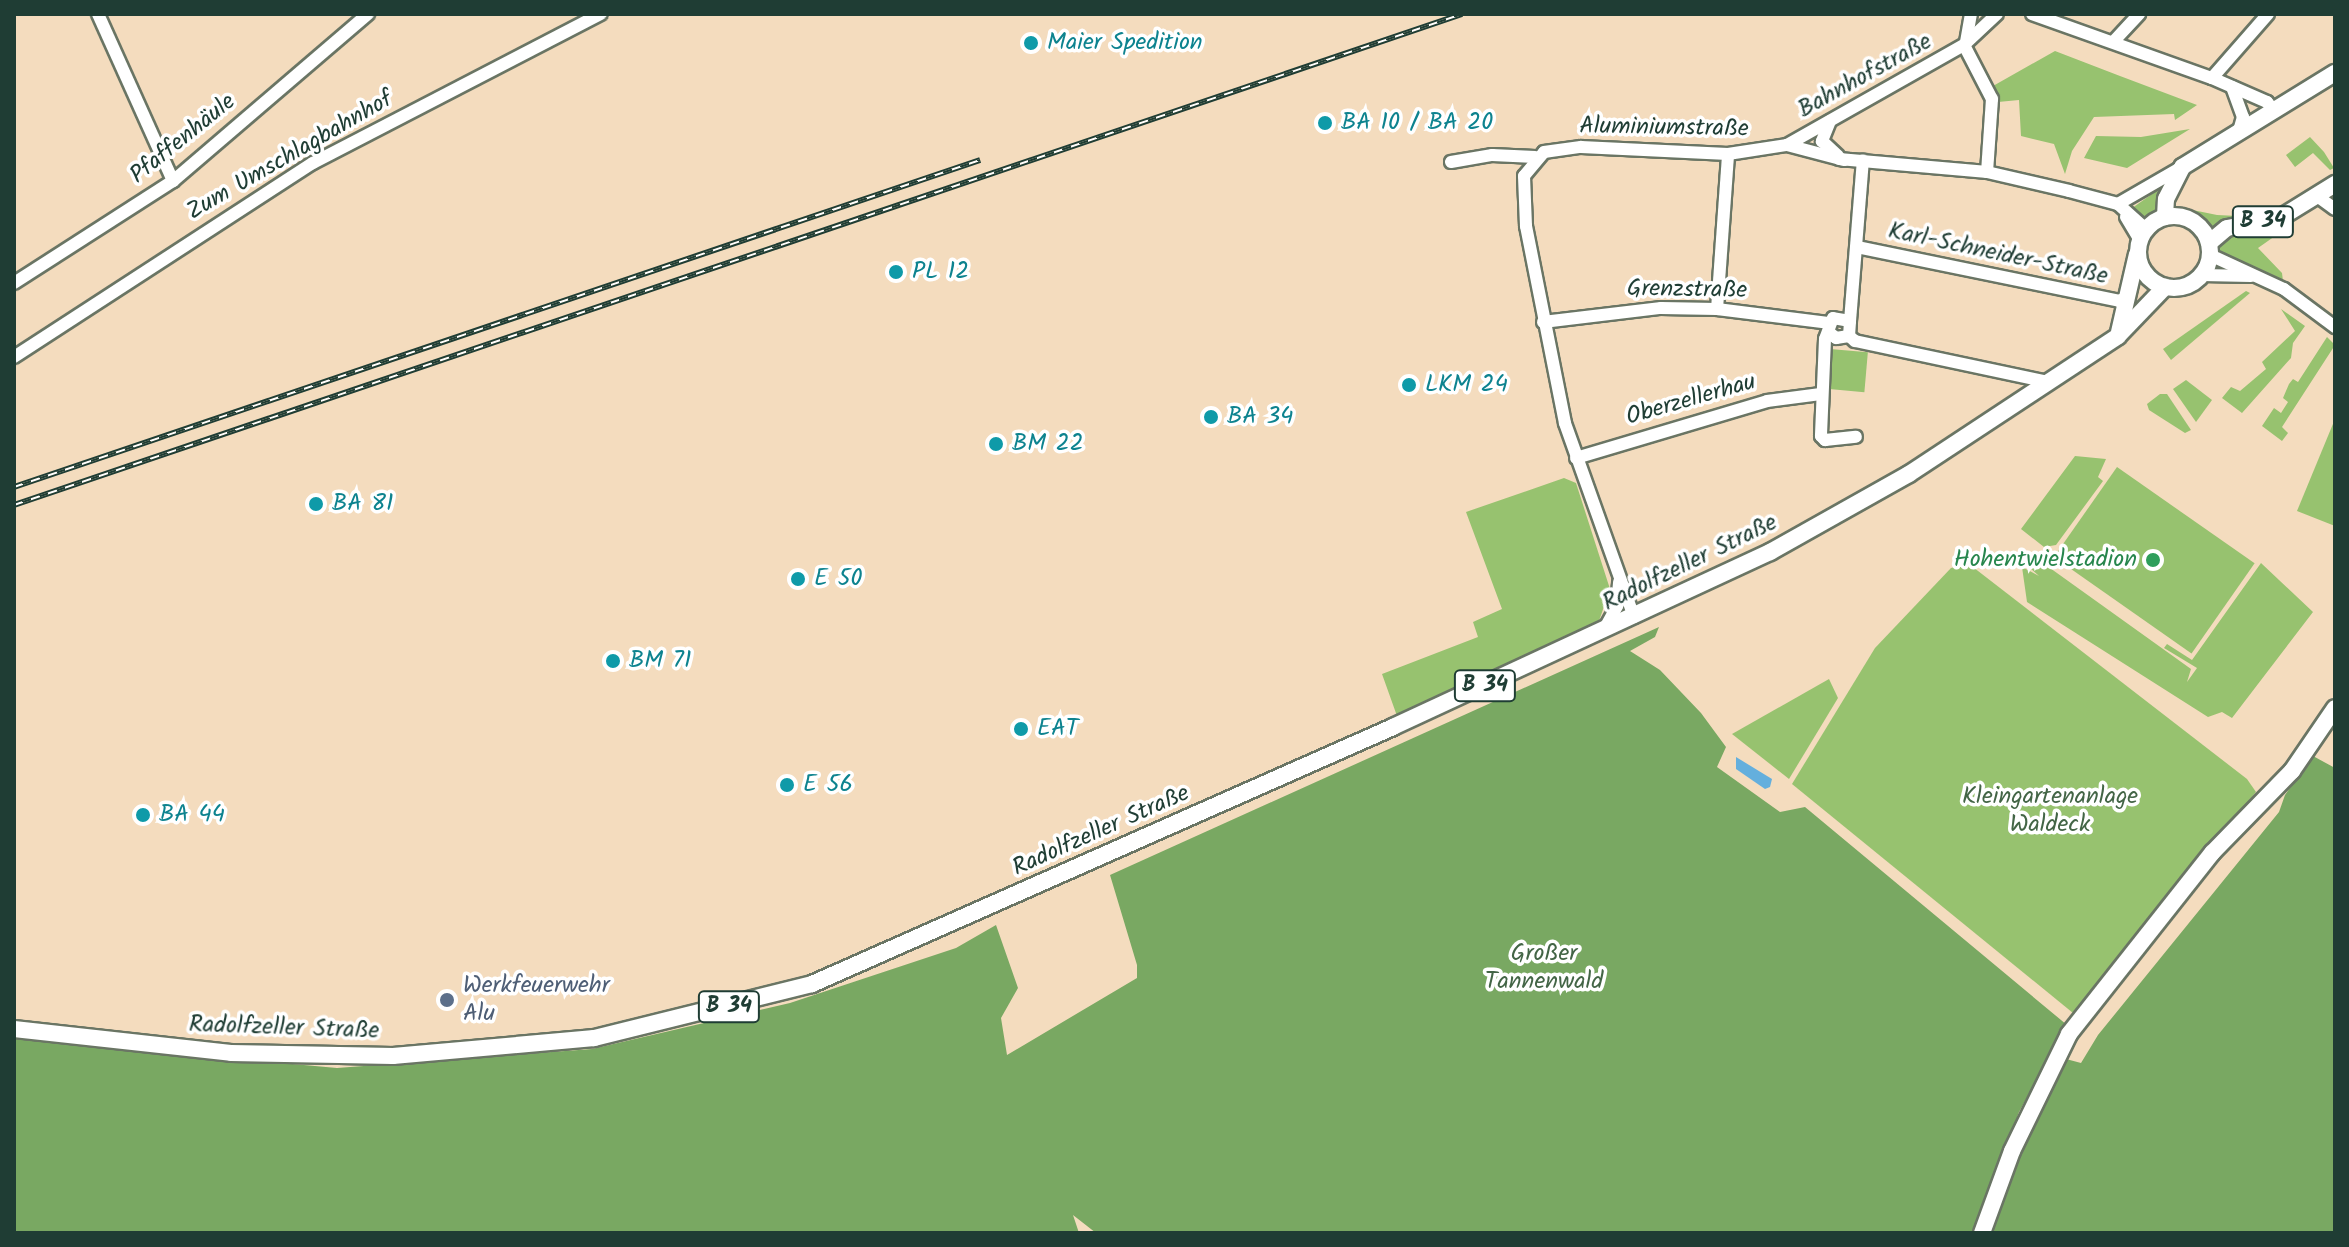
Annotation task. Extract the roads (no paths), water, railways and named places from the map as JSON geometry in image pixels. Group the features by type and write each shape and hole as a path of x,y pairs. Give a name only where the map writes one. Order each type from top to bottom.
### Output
{"main road":[{"path":"2118,336 2141,240 2165,217 2166,199 2182,167 2335,73"},
{"name":"B 34","path":"2165,287 2185,287 2202,275 2220,230 2280,218 2335,184"},
{"name":"B 34","path":"2165,217 2196,224 2210,249"},
{"path":"2141,240 2144,272 2165,287"},
{"name":"Radolfzeller Straße","path":"14,1029 231,1053 340,1059 550,1043 677,1021 849,971 1601,633 1823,523 2118,336 2165,287"},
{"path":"1982,1233 2012,1151 2069,1034 2212,853 2292,771 2335,708"}],"street":[{"path":"98,14 173,181"},
{"name":"Pfaffenhäule","path":"14,283 173,181 368,14"},
{"name":"Zum Umschlagbahnhof","path":"14,357 313,163 601,14"},
{"path":"1971,14 1964,45 1992,99 1987,172"},
{"name":"Bahnhofstraße","path":"1787,145 1964,45 1997,14"},
{"path":"2032,14 2056,19 2212,78 2267,102 2274,111"},
{"path":"2114,41 2139,14"},
{"path":"2212,78 2268,14"},
{"path":"2232,87 2243,117 2239,131"},
{"path":"1830,121 1825,147 1844,160"},
{"name":"Aluminiumstraße","path":"1768,151 1787,145 1844,160"},
{"name":"Aluminiumstraße","path":"1451,162 1492,155 1535,157 1581,147 1728,154 1768,151 1987,172 2118,204 2141,240"},
{"path":"1717,309 1728,154"},
{"path":"1535,157 1524,176 1521,196 1543,322 1576,458 1634,617"},
{"path":"1849,336 1863,161"},
{"path":"2118,204 2182,167"},
{"path":"2317,196 2335,209"},
{"name":"Karl-Schneider-Straße","path":"1857,247 2119,301 2129,296"},
{"path":"2210,249 2262,278 2335,327"},
{"path":"2202,275 2262,278"},
{"name":"Grenzstraße","path":"1543,322 1625,309 1717,309 1830,328"},
{"path":"1850,321 1839,316 1825,339 1821,436 1825,440 1856,437"},
{"path":"1830,328 1836,338 1849,336 1855,341 2013,372 2048,382"},
{"path":"2013,372 2026,396"},
{"name":"Oberzellerhau","path":"1576,458 1707,416 1821,394"},
{"path":"1601,633 1617,606 1619,579"}],"water":[{"path":"1736,757 1772,779 1770,787 1765,789 1736,769"}],"railway":[{"path":"14,505 1462,14"},
{"path":"14,487 980,160"}],"place":[{"name":"Maier Spedition","path":"1031,43"},
{"name":"BA 10 / BA 20","path":"1325,123"},
{"name":"PL 12","path":"896,272"},
{"name":"LKM 24","path":"1409,385"},
{"name":"BA 34","path":"1211,417"},
{"name":"BM 22","path":"996,444"},
{"name":"BA 81","path":"316,504"},
{"name":"Hohentwielstadion","path":"2153,560"},
{"name":"E 50","path":"798,579"},
{"name":"BM 71","path":"613,661"},
{"name":"EAT","path":"1021,729"},
{"name":"E 56","path":"787,785"},
{"name":"BA 44","path":"143,815"},
{"name":"Werkfeuerwehr Alu","path":"447,1000"}],"park label":[{"name":"Kleingartenanlage Waldeck","path":"2050,811"},
{"name":"Großer Tannenwald","path":"1544,968"}]}
